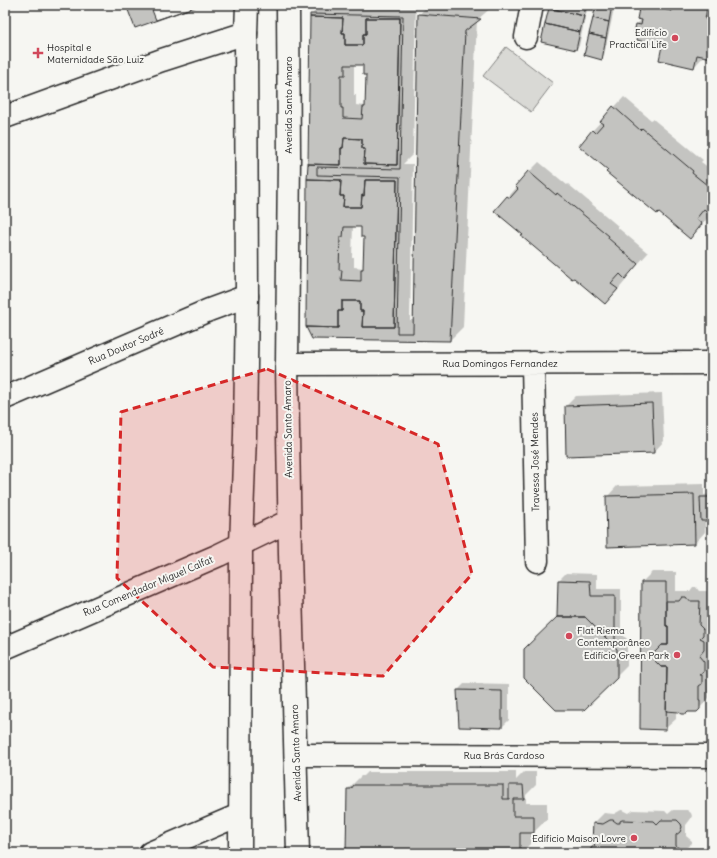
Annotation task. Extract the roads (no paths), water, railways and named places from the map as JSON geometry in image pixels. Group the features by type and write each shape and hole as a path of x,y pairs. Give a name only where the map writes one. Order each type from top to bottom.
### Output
{"street":[{"path":"240,853 241,545 245,435 247,296 247,5"},
{"name":"Avenida Santo Amaro","path":"288,5 289,521 298,853"},
{"path":"526,37 532,5"},
{"path":"5,117 162,60 246,33"},
{"name":"Rua Doutor Sodré","path":"5,398 209,310 247,296"},
{"name":"Travessa José Mendes","path":"533,363 537,560"},
{"name":"Rua Domingos Fernandez","path":"288,364 712,363"},
{"name":"Rua Comendador Miguel Calfat","path":"5,648 241,545 289,521"},
{"name":"Rua Brás Cardoso","path":"296,755 712,756"},
{"path":"150,853 240,815"}],"place":[{"name":"Edifício Practical Life","path":"675,38"},
{"name":"Hospital e Maternidade São Luiz","path":"38,53"},
{"name":"Flat Riema Contemporâneo","path":"569,636"},
{"name":"Edifício Green Park","path":"677,655"},
{"name":"Edifício Maison Lovre","path":"634,838"}]}
